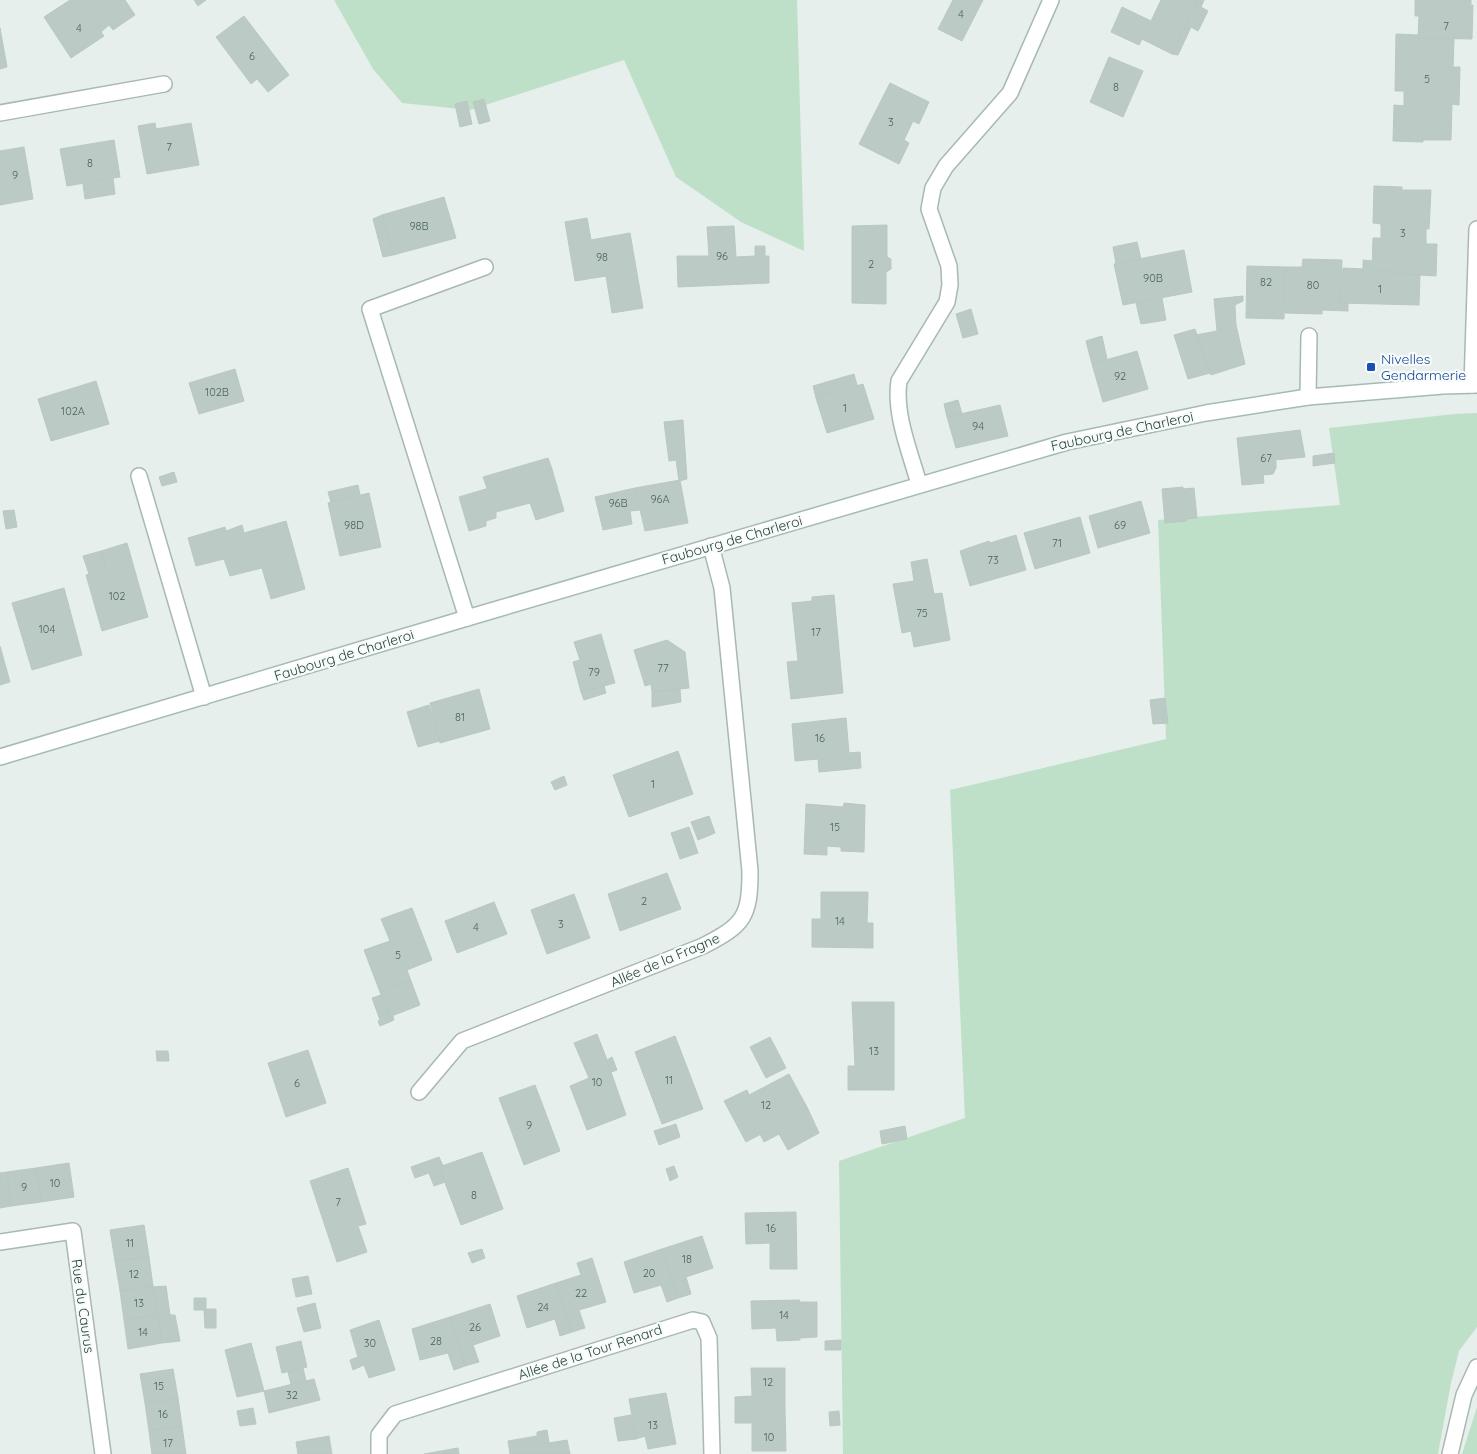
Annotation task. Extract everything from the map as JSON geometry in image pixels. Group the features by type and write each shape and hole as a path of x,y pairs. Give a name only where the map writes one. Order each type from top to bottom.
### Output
{"street":[{"path":"919,484 899,410 897,395 899,381 947,302 950,285 949,266 929,209 933,188 946,166 1010,93 1051,0"},
{"path":"0,113 164,84"},
{"path":"1474,385 1477,229"},
{"path":"467,618 370,309 485,267"},
{"path":"1308,397 1309,336"},
{"name":"Faubourg de Charleroi","path":"0,757 919,484 1067,442 1206,413 1308,397 1474,385"},
{"path":"139,476 204,697"},
{"name":"Allée de la Fragne","path":"419,1092 462,1041 704,946 726,934 741,920 750,898 750,871 722,588 711,546"},
{"name":"Rue du Caurus","path":"0,1242 73,1231 104,1454"},
{"name":"Allée de la Tour Renard","path":"379,1454 379,1435 395,1414 693,1320 702,1322 709,1338 712,1454"},
{"path":"1450,1454 1464,1395 1477,1367"}],"green space":[{"path":"334,0 797,0 804,251 741,222 676,177 624,60 470,110 402,103 373,69"},
{"path":"1477,413 1477,1327 1459,1351 1438,1454 843,1454 839,1161 965,1118 950,790 1166,739 1158,520 1340,505 1329,428"},
{"path":"1477,1407 1477,1454 1462,1454"}],"building":[{"path":"70,0 125,0 135,15 113,30 109,25 101,32 104,36 71,58 44,17"},
{"path":"194,0 206,0 198,6"},
{"path":"953,0 983,0 962,41 938,29"},
{"path":"1161,0 1198,0 1172,54 1142,39 1139,45 1111,32 1122,7 1151,21"},
{"path":"1198,0 1204,0 1201,7 1208,11 1198,31 1191,27 1178,55 1172,54"},
{"path":"1415,0 1471,0 1471,6 1473,5 1472,39 1418,38 1419,16 1415,16"},
{"path":"244,16 289,75 268,92 257,79 251,84 216,37"},
{"path":"0,28 7,67 0,69"},
{"path":"1396,34 1419,35 1418,38 1454,39 1453,67 1460,67 1459,105 1452,104 1451,140 1423,140 1423,142 1393,141 1394,105 1404,106 1404,91 1395,91"},
{"path":"1109,57 1143,71 1123,117 1090,102"},
{"path":"890,83 929,102 919,124 913,121 904,140 909,143 899,164 859,144"},
{"path":"484,99 490,121 479,124 473,102"},
{"path":"467,101 472,124 460,127 455,104"},
{"path":"155,123 156,129 191,123 199,165 147,174 138,126"},
{"path":"114,140 120,177 67,186 60,149"},
{"path":"24,147 33,199 0,205 0,151"},
{"path":"113,178 115,194 85,199 83,184"},
{"path":"1374,186 1402,187 1402,190 1431,190 1429,229 1426,229 1426,244 1437,244 1436,276 1372,270 1373,238 1381,238 1381,224 1373,223"},
{"path":"444,197 456,238 393,255 382,215"},
{"path":"382,215 393,255 383,257 373,219"},
{"path":"587,218 591,240 630,233 643,308 612,313 606,276 575,281 565,222"},
{"path":"887,225 887,257 891,259 891,269 886,272 886,304 852,303 852,226"},
{"path":"734,226 736,257 755,256 755,246 765,246 765,256 769,256 769,283 678,287 677,256 709,256 707,227"},
{"path":"1137,242 1141,259 1116,264 1113,247"},
{"path":"1184,250 1192,292 1123,305 1114,264"},
{"path":"1303,259 1342,260 1340,303 1348,303 1348,311 1322,310 1322,314 1285,313 1285,267 1302,267"},
{"path":"1363,260 1372,261 1372,270 1420,275 1419,305 1340,303 1343,268 1363,269"},
{"path":"1247,266 1285,267 1284,319 1246,318"},
{"path":"1243,296 1243,301 1235,305 1236,325 1245,364 1211,375 1196,335 1217,331 1214,299"},
{"path":"1162,298 1166,320 1141,324 1136,303"},
{"path":"971,309 978,334 963,338 956,314"},
{"path":"1195,329 1210,373 1188,379 1174,335"},
{"path":"1102,336 1107,359 1092,364 1086,341"},
{"path":"1137,351 1148,389 1103,402 1092,364"},
{"path":"235,369 244,401 199,414 189,383"},
{"path":"854,374 857,385 816,398 813,386"},
{"path":"96,381 109,424 51,441 38,399"},
{"path":"863,384 874,419 827,433 816,398"},
{"path":"958,400 962,414 947,417 944,404"},
{"path":"1000,405 1008,436 956,448 947,417"},
{"path":"683,420 687,479 679,481 676,460 669,461 664,422"},
{"path":"1300,430 1305,457 1275,460 1276,468 1273,474 1265,475 1263,473 1264,483 1242,485 1237,438"},
{"path":"1334,453 1335,463 1313,466 1313,456"},
{"path":"548,458 552,469 487,488 483,477"},
{"path":"552,469 564,511 536,520 530,503 496,512 496,518 486,521 486,526 469,531 459,497"},
{"path":"174,472 177,482 162,486 159,477"},
{"path":"680,480 688,523 645,531 635,488"},
{"path":"358,485 360,495 331,502 328,492"},
{"path":"1183,487 1183,489 1194,488 1197,518 1165,523 1162,489"},
{"path":"635,488 640,510 630,511 632,524 603,530 595,497"},
{"path":"369,493 381,547 340,556 328,503"},
{"path":"1141,501 1150,533 1098,548 1089,516"},
{"path":"14,510 17,527 6,529 3,511"},
{"path":"1080,517 1090,553 1035,569 1024,533"},
{"path":"286,521 305,589 271,599 262,568 230,576 224,559 196,566 188,538 225,527 226,531 242,525 244,533"},
{"path":"1016,535 1026,570 970,586 960,551 989,541 990,543"},
{"path":"127,543 148,617 102,631 86,575 106,569 101,551"},
{"path":"101,551 106,569 89,574 83,556"},
{"path":"927,559 934,594 942,593 950,640 914,647 911,631 902,633 893,584 914,581 911,562"},
{"path":"64,588 82,655 32,670 12,603"},
{"path":"834,595 843,693 791,699 787,662 798,661 792,603 812,601 812,597"},
{"path":"601,634 615,683 581,692 573,662 580,660 574,642"},
{"path":"667,640 685,652 689,688 652,692 651,684 645,686 634,650"},
{"path":"0,646 10,682 0,685"},
{"path":"604,686 606,693 584,700 581,692"},
{"path":"479,689 490,729 440,743 430,703"},
{"path":"680,689 681,702 652,707 652,692"},
{"path":"1165,698 1168,723 1153,724 1150,700"},
{"path":"429,705 440,741 418,747 407,712"},
{"path":"846,718 849,753 860,752 861,768 819,772 818,759 795,761 792,724"},
{"path":"678,751 693,794 629,817 613,775"},
{"path":"564,776 567,785 555,790 551,782"},
{"path":"844,803 865,805 864,852 841,851 841,847 827,846 827,855 804,854 806,804 843,807"},
{"path":"709,816 715,833 698,840 691,822"},
{"path":"689,827 698,853 680,859 671,833"},
{"path":"667,873 681,909 620,931 608,894"},
{"path":"821,892 868,892 867,923 873,923 873,948 812,947 812,919 821,919"},
{"path":"574,894 590,938 547,954 531,910"},
{"path":"494,902 507,934 457,953 445,921"},
{"path":"412,908 432,960 407,970 411,981 380,992 364,950 390,941 381,919"},
{"path":"411,981 420,1005 389,1017 380,992"},
{"path":"381,995 389,1017 393,1016 394,1020 380,1026 378,1021 380,1020 372,998"},
{"path":"852,1002 894,1002 894,1090 848,1090 848,1066 855,1066"},
{"path":"597,1034 607,1060 612,1057 617,1070 611,1072 626,1115 587,1130 570,1086 589,1078 574,1043"},
{"path":"675,1036 703,1109 662,1124 635,1052"},
{"path":"770,1037 786,1068 766,1078 750,1047"},
{"path":"308,1050 326,1103 286,1117 268,1063"},
{"path":"156,1051 168,1051 169,1061 157,1061"},
{"path":"789,1074 808,1109 746,1142 724,1101 747,1090 749,1095"},
{"path":"535,1085 560,1151 524,1165 499,1098"},
{"path":"808,1109 819,1133 788,1150 779,1134 764,1142 760,1134"},
{"path":"676,1124 680,1137 659,1145 654,1131"},
{"path":"905,1126 907,1139 882,1144 880,1131"},
{"path":"482,1152 503,1209 461,1225 439,1167"},
{"path":"439,1157 443,1166 439,1167 445,1182 434,1186 429,1173 415,1178 411,1167"},
{"path":"69,1163 74,1197 41,1202 36,1168"},
{"path":"674,1166 678,1177 670,1181 666,1169"},
{"path":"36,1168 41,1202 11,1206 7,1172"},
{"path":"348,1168 366,1224 358,1226 367,1252 337,1262 310,1181"},
{"path":"7,1172 11,1206 0,1208 0,1173"},
{"path":"796,1212 797,1269 770,1269 770,1243 746,1244 745,1213"},
{"path":"144,1225 149,1257 115,1261 110,1230"},
{"path":"702,1236 713,1268 686,1277 691,1294 678,1298 662,1249"},
{"path":"482,1249 485,1258 472,1263 468,1253"},
{"path":"662,1249 678,1298 667,1302 661,1285 634,1293 624,1262"},
{"path":"149,1257 153,1286 120,1291 115,1261"},
{"path":"592,1258 606,1302 579,1310 585,1328 572,1332 556,1283 581,1275 577,1263"},
{"path":"308,1276 312,1294 296,1297 292,1279"},
{"path":"556,1283 572,1332 560,1336 555,1319 527,1328 517,1296"},
{"path":"153,1286 158,1315 124,1320 120,1291"},
{"path":"166,1286 170,1315 175,1315 180,1341 162,1343 153,1287"},
{"path":"194,1298 206,1298 206,1309 216,1309 216,1328 205,1328 204,1310 194,1310"},
{"path":"800,1300 799,1302 817,1302 817,1337 777,1341 776,1328 752,1329 751,1301"},
{"path":"315,1303 321,1328 304,1332 297,1308"},
{"path":"490,1304 500,1336 473,1345 479,1362 465,1366 450,1317"},
{"path":"158,1315 162,1343 128,1349 124,1320"},
{"path":"450,1317 465,1366 454,1370 448,1353 420,1360 412,1329"},
{"path":"379,1320 395,1370 369,1378 364,1365 353,1370 350,1360 358,1357 350,1330"},
{"path":"841,1340 841,1350 825,1350 825,1341"},
{"path":"301,1341 307,1367 282,1373 276,1347"},
{"path":"251,1343 264,1391 237,1397 225,1350"},
{"path":"303,1368 306,1381 291,1384 288,1372"},
{"path":"751,1368 785,1368 785,1409 735,1409 735,1397 752,1396"},
{"path":"173,1369 178,1398 145,1403 140,1374"},
{"path":"314,1379 320,1400 269,1413 264,1391"},
{"path":"666,1393 676,1444 648,1449 645,1436 636,1439 629,1399"},
{"path":"178,1398 182,1426 149,1431 145,1403"},
{"path":"253,1408 256,1424 240,1426 237,1411"},
{"path":"735,1409 785,1409 786,1451 752,1451 752,1423 735,1423"},
{"path":"839,1411 840,1425 830,1426 829,1412"},
{"path":"631,1415 636,1439 618,1441 614,1418"},
{"path":"182,1426 186,1454 152,1454 149,1431"},
{"path":"547,1430 549,1443 567,1440 570,1454 510,1454 508,1441 537,1436 537,1432"},
{"path":"329,1436 332,1454 298,1454 296,1442"},
{"path":"458,1448 459,1454 424,1454"}],"place":[{"name":"Nivelles Gendarmerie","path":"1371,367"}]}
